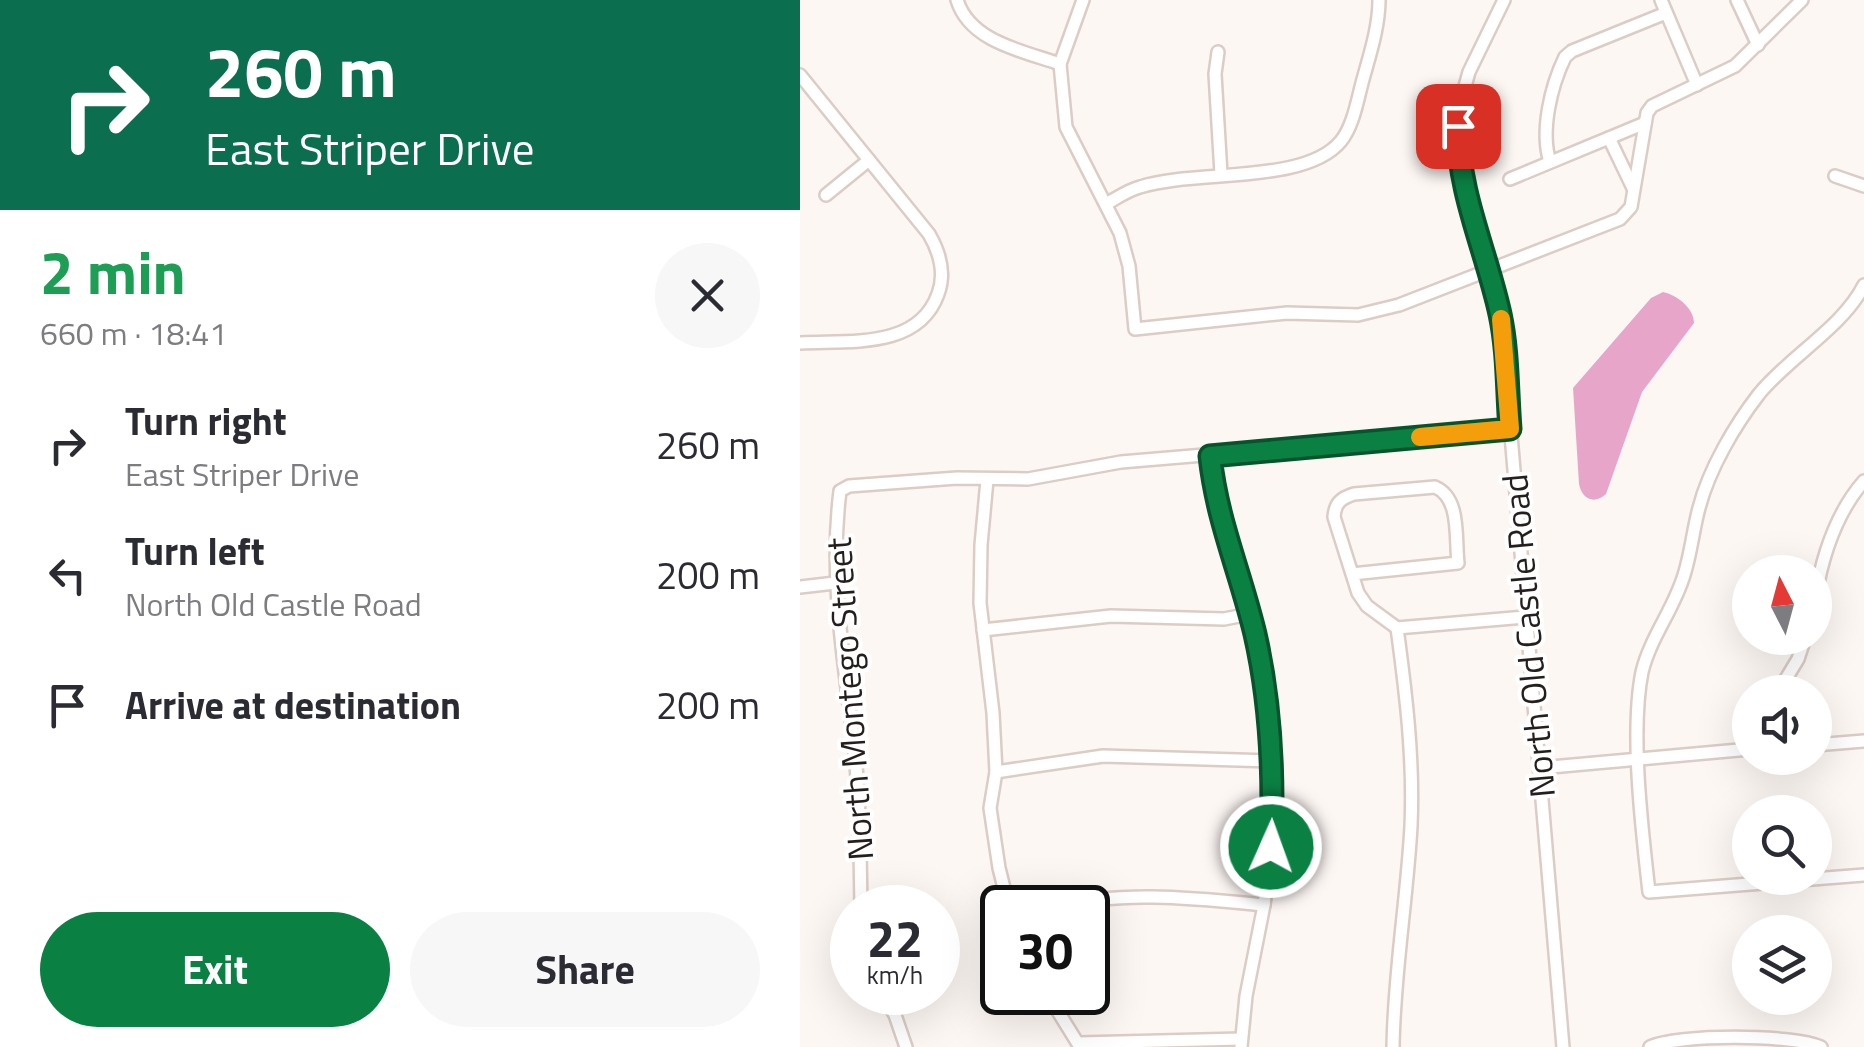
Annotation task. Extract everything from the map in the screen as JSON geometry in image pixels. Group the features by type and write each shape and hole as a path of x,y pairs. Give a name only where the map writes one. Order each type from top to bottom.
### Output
{"street":[{"path":"956,0 961,13 976,30 1060,64"},
{"path":"1084,0 1060,64 1066,127 1120,233 1129,266 1136,330 1287,313 1358,315 1398,305 1620,220 1631,206 1647,113 1658,100 1735,66 1802,0"},
{"path":"1106,204 1140,187 1310,163 1342,139 1354,114 1376,28 1379,0"},
{"name":"North Old Castle Road","path":"1504,0 1469,72 1458,126 1464,189 1502,330 1562,1047"},
{"path":"1661,0 1697,85"},
{"path":"1737,0 1758,45"},
{"path":"1550,162 1546,127 1565,57 1666,13"},
{"path":"1218,52 1215,74 1221,174"},
{"path":"800,75 936,246 942,272 937,298 923,319 901,334 800,343"},
{"path":"1510,179 1645,123"},
{"path":"1609,138 1634,191"},
{"path":"826,195 869,160"},
{"path":"1835,176 1864,186"},
{"path":"1864,285 1842,315 1758,395 1725,448 1699,504 1685,574 1642,669 1638,700 1642,835 1649,892 1864,875"},
{"path":"1004,885 990,808 996,772 980,574 988,480 1040,478 1121,462 1510,429"},
{"path":"1061,1015 1080,1045 1241,1043 1271,847 1272,761 1262,672 1250,614 1216,504 1210,456"},
{"name":"North Montego Street","path":"859,885 854,749 835,584 840,491 849,486 938,479 988,480"},
{"path":"1824,555 1836,524 1864,482"},
{"path":"1352,574 1458,563 1452,502 1446,492 1435,488 1343,497 1335,506 1334,517 1352,574 1367,606 1396,628 1525,617"},
{"path":"800,587 835,584"},
{"path":"983,630 1111,616 1224,620 1250,614"},
{"path":"1393,1047 1412,786 1396,628"},
{"path":"1832,743 1864,741"},
{"path":"1540,768 1732,751"},
{"path":"996,772 1103,756 1272,761"},
{"path":"1110,901 1196,898 1264,905"},
{"path":"895,1015 906,1047"},
{"path":"1650,1046 1708,1038 1803,1039 1821,1047"}],"shaded area":[{"path":"1663,292 1684,303 1694,323 1642,392 1606,494 1589,499 1579,484 1573,388 1651,298"}],"slow traffic":[{"path":"1420,437 1510,429 1501,319"}],"route":[{"path":"1271,847 1272,761 1262,672 1244,591 1220,522 1210,456 1510,429 1499,310 1467,203 1458,126"}]}
